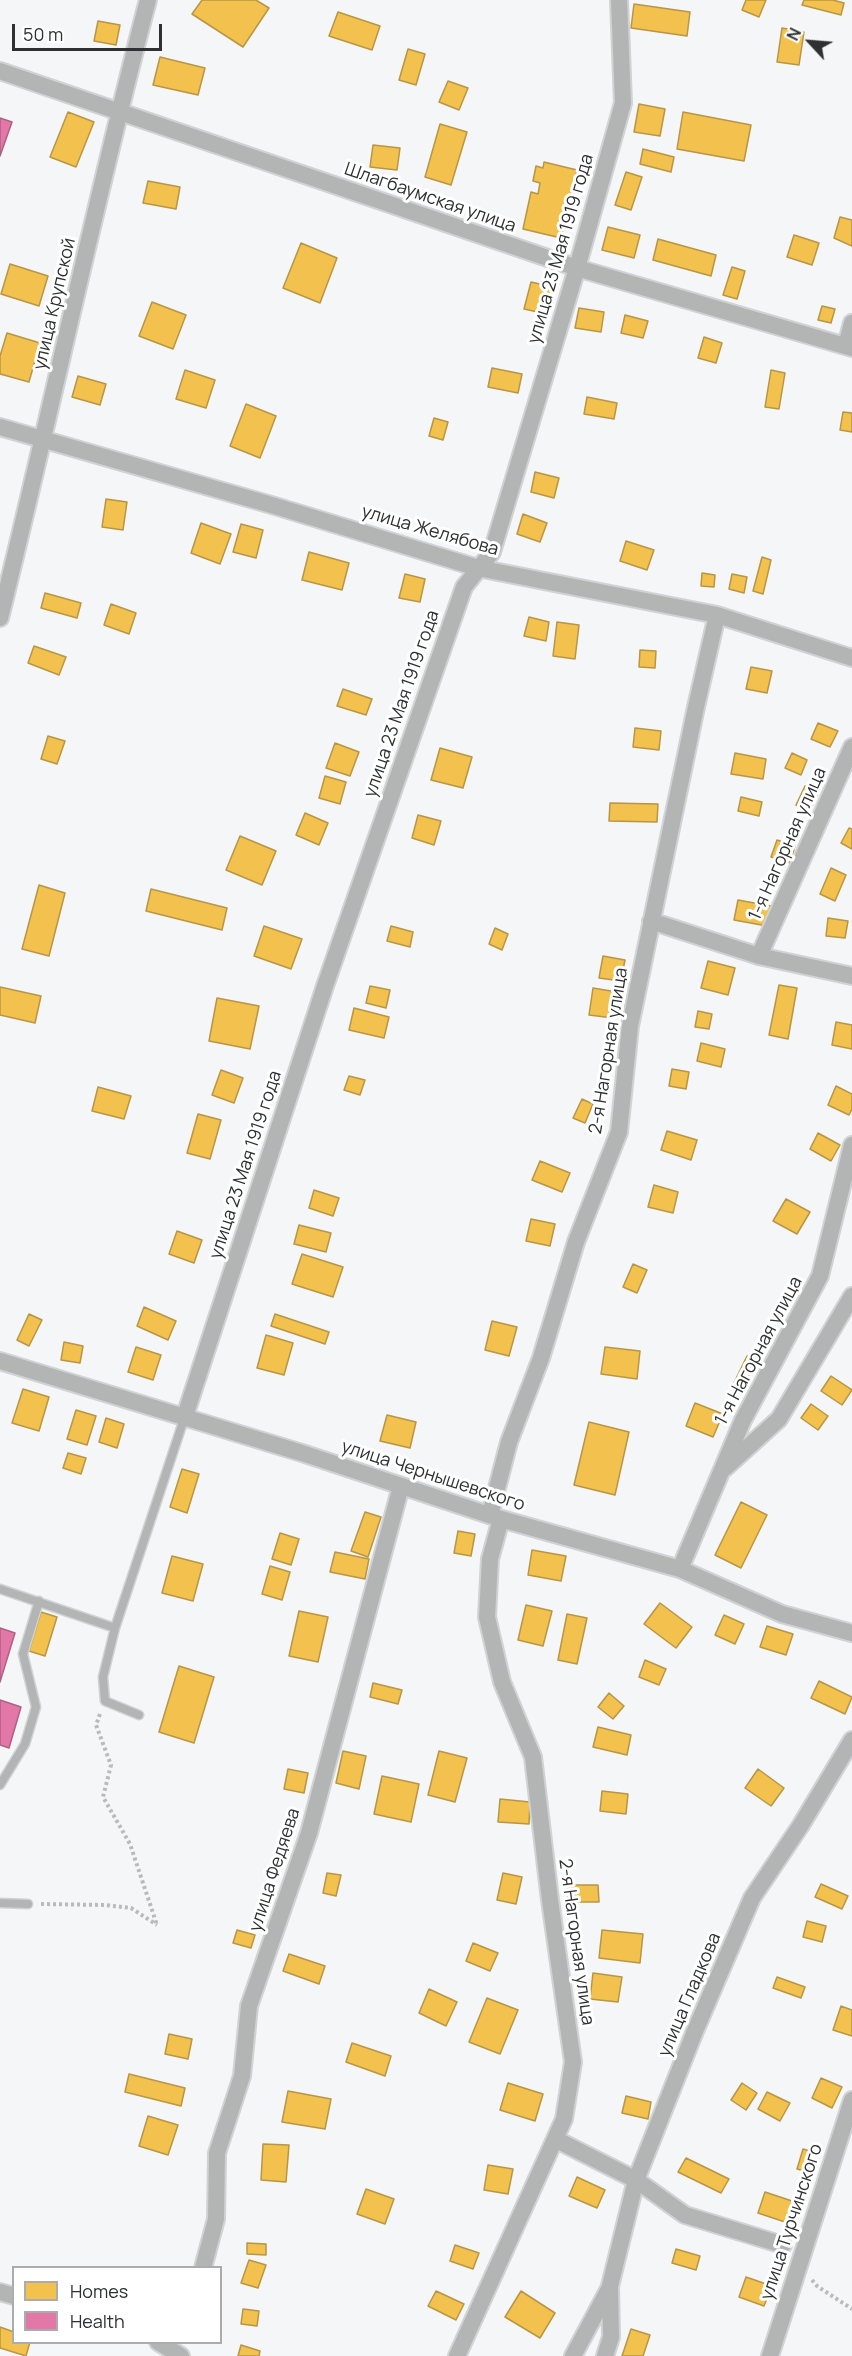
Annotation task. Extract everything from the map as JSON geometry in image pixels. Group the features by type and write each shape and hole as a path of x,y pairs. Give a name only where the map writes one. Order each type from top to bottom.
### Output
{"street":[{"name":"улица Крупской","path":"0,618 44,440 118,112 147,0"},
{"name":"улица 23 Мая 1919 года","path":"184,1419 325,986 464,587 492,552 577,268 623,103 619,0"},
{"name":"Шлагбаумская улица","path":"0,71 577,268 849,347"},
{"path":"849,347 852,323"},
{"name":"улица Желябова","path":"0,427 478,568 717,615 852,658"},
{"name":"2-я Нагорная улица","path":"456,2356 564,2119 573,2062 533,1757 502,1682 487,1617 495,1517 509,1442 541,1358 576,1242 619,1132 630,1026 717,615"},
{"name":"1-я Нагорная улица","path":"759,956 852,747"},
{"path":"651,921 759,956 852,976"},
{"name":"1-я Нагорная улица","path":"680,1569 743,1420 820,1276 852,1145"},
{"path":"722,1471 779,1419 852,1296"},
{"name":"улица Чернышевского","path":"0,1361 184,1419 302,1453 495,1517 680,1569 782,1614 852,1633"},
{"name":"улица Федяева","path":"204,2266 216,2219 217,2153 242,2076 249,2006 309,1833 401,1486"},
{"name":"улица Гладкова","path":"573,2356 610,2286 636,2180 695,2031 752,1898 801,1825 852,1740"},
{"name":"улица Турчинского","path":"770,2356 852,2100"},
{"path":"555,2139 636,2180 685,2215 783,2245"},
{"name":"улица Гладкова","path":"605,2356 611,2337 610,2286"},
{"path":"164,2344 181,2356"}],"lane":[{"path":"139,1715 105,1701 103,1677 115,1628 184,1419"},
{"path":"0,1589 115,1628"},
{"path":"0,1785 25,1744 36,1707 23,1654 39,1601"},
{"path":"0,1903 28,1904"}],"path":[{"path":"28,1904 105,1905 131,1908 157,1925 130,1844 103,1797 111,1764 96,1725"}],"building: Homes":[{"path":"202,0 256,0 269,8 243,47 192,14"},
{"path":"746,0 766,0 759,17 742,10"},
{"path":"804,0 833,0 844,3 841,15 802,5"},
{"path":"634,4 690,12 687,36 631,28"},
{"path":"338,12 380,26 372,50 329,36"},
{"path":"98,21 120,25 116,45 94,41"},
{"path":"782,28 804,32 799,65 777,62"},
{"path":"408,49 425,54 416,85 399,80"},
{"path":"160,57 205,68 198,95 153,85"},
{"path":"448,81 468,88 459,110 439,102"},
{"path":"639,104 665,109 660,136 634,132"},
{"path":"68,112 94,122 76,167 50,157"},
{"path":"683,112 751,125 744,161 677,149"},
{"path":"440,124 467,132 451,185 425,177"},
{"path":"373,145 400,148 397,170 370,167"},
{"path":"643,149 674,157 671,172 640,164"},
{"path":"544,162 577,170 561,238 523,229 531,192 538,194 540,183 533,181 536,166 543,168"},
{"path":"626,172 642,177 631,210 615,205"},
{"path":"148,181 180,187 176,209 143,203"},
{"path":"840,217 852,220 852,246 834,238"},
{"path":"608,227 640,235 634,258 602,250"},
{"path":"794,235 819,243 812,265 787,257"},
{"path":"658,239 716,255 711,276 653,260"},
{"path":"301,243 337,258 320,303 283,288"},
{"path":"10,264 48,276 39,306 1,294"},
{"path":"732,267 745,271 737,299 723,295"},
{"path":"531,282 553,287 547,314 524,309"},
{"path":"152,302 186,315 173,349 139,336"},
{"path":"822,306 835,309 831,323 818,320"},
{"path":"579,308 604,312 601,332 575,328"},
{"path":"625,315 648,321 643,338 621,333"},
{"path":"7,333 40,343 29,382 0,374 0,356"},
{"path":"704,337 722,343 716,363 698,358"},
{"path":"492,368 522,374 518,393 488,387"},
{"path":"185,370 215,380 206,408 176,399"},
{"path":"771,370 785,373 779,409 765,407"},
{"path":"78,376 106,384 100,405 72,397"},
{"path":"587,397 617,403 614,419 584,414"},
{"path":"246,404 276,416 260,458 230,446"},
{"path":"843,412 852,413 852,432 840,430"},
{"path":"434,418 448,422 443,440 429,436"},
{"path":"535,472 559,478 554,498 531,492"},
{"path":"106,499 127,502 123,530 102,527"},
{"path":"523,514 547,523 540,542 517,534"},
{"path":"201,523 231,534 220,564 191,553"},
{"path":"241,524 263,530 256,558 233,552"},
{"path":"626,541 654,550 647,570 620,561"},
{"path":"309,552 349,563 342,590 302,580"},
{"path":"762,557 771,560 763,594 753,591"},
{"path":"702,573 715,575 714,587 701,586"},
{"path":"405,574 425,579 420,602 399,598"},
{"path":"732,574 747,577 744,593 729,589"},
{"path":"45,593 81,603 77,618 41,608"},
{"path":"111,604 136,613 129,634 104,625"},
{"path":"529,617 549,622 546,641 524,636"},
{"path":"557,622 579,625 575,659 553,656"},
{"path":"34,646 66,657 59,675 28,663"},
{"path":"640,650 656,651 655,668 639,667"},
{"path":"751,667 772,671 767,693 746,689"},
{"path":"343,689 372,699 366,715 337,706"},
{"path":"818,723 838,731 830,747 811,739"},
{"path":"635,728 661,731 659,750 633,747"},
{"path":"48,736 65,741 57,764 41,759"},
{"path":"335,743 359,752 350,776 326,768"},
{"path":"440,748 472,757 463,788 431,780"},
{"path":"735,753 766,759 763,779 731,774"},
{"path":"792,753 807,760 801,775 785,768"},
{"path":"325,776 346,782 340,804 319,798"},
{"path":"805,786 818,793 809,812 796,805"},
{"path":"741,797 762,802 759,816 738,811"},
{"path":"610,803 658,804 657,822 609,821"},
{"path":"305,813 328,823 319,845 296,835"},
{"path":"418,815 441,821 434,845 412,838"},
{"path":"849,828 852,829 852,849 841,843"},
{"path":"240,836 276,851 262,885 226,870"},
{"path":"777,840 795,846 790,863 771,857"},
{"path":"831,868 846,875 835,901 820,894"},
{"path":"39,885 65,893 49,956 22,949"},
{"path":"151,889 227,908 222,930 146,911"},
{"path":"738,900 771,906 767,926 734,920"},
{"path":"828,918 848,921 845,938 826,936"},
{"path":"264,926 302,939 291,969 254,956"},
{"path":"391,926 413,932 410,947 387,941"},
{"path":"495,928 508,934 502,950 489,944"},
{"path":"603,956 625,960 621,981 599,978"},
{"path":"708,961 735,968 728,995 701,988"},
{"path":"779,985 797,988 788,1039 769,1035"},
{"path":"370,986 390,990 386,1008 366,1003"},
{"path":"0,987 41,996 35,1023 0,1015"},
{"path":"593,988 617,992 613,1018 589,1015"},
{"path":"217,998 259,1006 250,1049 209,1041"},
{"path":"354,1008 389,1017 384,1038 349,1030"},
{"path":"698,1011 712,1014 709,1029 695,1027"},
{"path":"836,1022 852,1025 852,1049 832,1045"},
{"path":"701,1043 725,1049 721,1067 697,1061"},
{"path":"672,1069 689,1072 686,1089 669,1086"},
{"path":"221,1070 243,1078 234,1103 212,1095"},
{"path":"349,1076 365,1080 360,1095 344,1090"},
{"path":"836,1086 852,1094 852,1109 849,1115 828,1105"},
{"path":"98,1087 131,1096 124,1119 92,1111"},
{"path":"582,1099 593,1104 585,1123 573,1118"},
{"path":"198,1114 221,1120 210,1159 187,1153"},
{"path":"667,1131 697,1140 691,1160 661,1150"},
{"path":"818,1133 840,1145 831,1161 810,1149"},
{"path":"540,1161 570,1173 562,1192 532,1180"},
{"path":"654,1185 678,1192 673,1213 648,1207"},
{"path":"314,1190 339,1198 333,1216 309,1208"},
{"path":"786,1199 810,1212 797,1234 773,1221"},
{"path":"531,1219 555,1224 550,1246 526,1241"},
{"path":"299,1225 331,1233 326,1252 294,1244"},
{"path":"177,1231 202,1240 194,1263 169,1254"},
{"path":"302,1254 343,1267 333,1297 292,1284"},
{"path":"633,1264 647,1270 637,1293 623,1287"},
{"path":"144,1307 176,1321 168,1340 137,1326"},
{"path":"29,1314 42,1320 29,1346 17,1340"},
{"path":"275,1314 329,1332 325,1344 271,1326"},
{"path":"492,1321 517,1327 509,1356 485,1350"},
{"path":"266,1335 293,1343 284,1375 257,1368"},
{"path":"64,1342 83,1346 80,1363 61,1360"},
{"path":"136,1347 161,1355 153,1380 128,1372"},
{"path":"605,1347 640,1351 637,1379 601,1374"},
{"path":"747,1356 756,1361 741,1391 732,1387"},
{"path":"831,1376 852,1390 842,1405 821,1391"},
{"path":"23,1389 49,1397 39,1431 12,1423"},
{"path":"695,1403 723,1414 713,1437 686,1426"},
{"path":"811,1404 828,1416 818,1430 801,1418"},
{"path":"76,1410 96,1416 87,1445 67,1439"},
{"path":"387,1415 416,1422 410,1448 380,1441"},
{"path":"106,1418 124,1424 117,1448 99,1442"},
{"path":"589,1422 629,1432 615,1495 574,1485"},
{"path":"68,1453 86,1458 81,1474 63,1468"},
{"path":"182,1469 199,1474 187,1513 170,1507"},
{"path":"741,1502 767,1515 741,1568 715,1555"},
{"path":"365,1512 381,1517 368,1557 351,1551"},
{"path":"458,1531 475,1534 471,1556 454,1553"},
{"path":"280,1533 299,1539 291,1565 272,1559"},
{"path":"532,1550 566,1556 561,1581 528,1575"},
{"path":"335,1552 369,1559 365,1579 330,1572"},
{"path":"172,1556 203,1564 193,1601 162,1593"},
{"path":"270,1566 290,1572 282,1600 262,1594"},
{"path":"660,1603 692,1627 676,1648 644,1624"},
{"path":"526,1605 552,1611 543,1646 518,1640"},
{"path":"299,1611 328,1617 318,1662 289,1656"},
{"path":"41,1612 57,1617 45,1656 29,1651"},
{"path":"567,1614 587,1618 577,1664 558,1660"},
{"path":"724,1615 744,1624 735,1644 715,1635"},
{"path":"767,1626 793,1634 786,1655 760,1647"},
{"path":"645,1660 666,1669 659,1685 639,1677"},
{"path":"179,1666 214,1677 194,1743 159,1732"},
{"path":"819,1681 852,1697 845,1714 811,1698"},
{"path":"373,1683 402,1690 398,1704 370,1697"},
{"path":"609,1693 624,1706 613,1719 598,1707"},
{"path":"598,1727 631,1735 627,1755 593,1747"},
{"path":"343,1751 366,1756 359,1789 336,1783"},
{"path":"439,1751 467,1758 455,1802 428,1795"},
{"path":"288,1769 308,1773 304,1793 284,1789"},
{"path":"758,1769 784,1788 771,1806 745,1788"},
{"path":"382,1776 419,1784 411,1822 374,1814"},
{"path":"602,1791 628,1794 626,1814 600,1811"},
{"path":"500,1799 530,1802 529,1824 498,1822"},
{"path":"327,1873 341,1875 336,1896 323,1893"},
{"path":"503,1873 522,1877 516,1904 497,1900"},
{"path":"821,1884 848,1896 842,1909 815,1897"},
{"path":"567,1885 598,1885 599,1902 568,1902"},
{"path":"807,1921 826,1926 822,1942 803,1937"},
{"path":"237,1930 255,1935 251,1948 233,1943"},
{"path":"602,1930 643,1934 640,1963 599,1958"},
{"path":"473,1943 498,1953 490,1971 466,1961"},
{"path":"289,1954 325,1966 319,1984 283,1971"},
{"path":"593,1973 622,1977 618,2002 590,1999"},
{"path":"777,1977 805,1987 801,1998 773,1988"},
{"path":"429,1989 457,2002 446,2026 419,2013"},
{"path":"487,1998 518,2010 500,2054 469,2042"},
{"path":"841,2006 852,2010 852,2036 833,2030"},
{"path":"169,2034 192,2039 188,2059 165,2054"},
{"path":"352,2043 391,2056 385,2076 346,2062"},
{"path":"129,2074 185,2088 181,2106 125,2092"},
{"path":"821,2078 842,2087 832,2108 812,2098"},
{"path":"508,2083 543,2094 535,2121 500,2110"},
{"path":"742,2083 757,2093 746,2110 731,2100"},
{"path":"288,2091 331,2099 325,2129 282,2122"},
{"path":"767,2092 790,2103 780,2121 758,2109"},
{"path":"626,2096 651,2102 648,2119 622,2113"},
{"path":"148,2116 178,2125 168,2155 139,2146"},
{"path":"263,2144 289,2145 286,2182 261,2180"},
{"path":"803,2149 814,2152 808,2172 797,2169"},
{"path":"686,2158 729,2179 721,2193 678,2172"},
{"path":"488,2165 513,2169 508,2194 484,2190"},
{"path":"577,2177 605,2190 597,2208 569,2196"},
{"path":"366,2189 394,2199 385,2224 357,2214"},
{"path":"765,2192 795,2202 788,2223 758,2213"},
{"path":"247,2243 266,2244 266,2255 247,2254"},
{"path":"455,2245 479,2253 473,2269 450,2261"},
{"path":"676,2249 700,2256 696,2270 672,2263"},
{"path":"249,2260 266,2265 258,2288 241,2283"},
{"path":"746,2277 772,2286 764,2306 739,2297"},
{"path":"436,2291 464,2304 456,2320 428,2306"},
{"path":"521,2291 555,2313 540,2338 505,2317"},
{"path":"243,2309 259,2311 257,2326 241,2324"},
{"path":"0,2327 12,2331 12,2344 29,2344 26,2356 0,2348"},
{"path":"631,2329 650,2335 643,2356 622,2356"},
{"path":"241,2345 260,2351 259,2356 238,2356"}],"building: Health":[{"path":"0,118 12,122 0,156"},
{"path":"0,1628 15,1633 0,1682"},
{"path":"0,1700 21,1707 9,1748 0,1745"}]}
